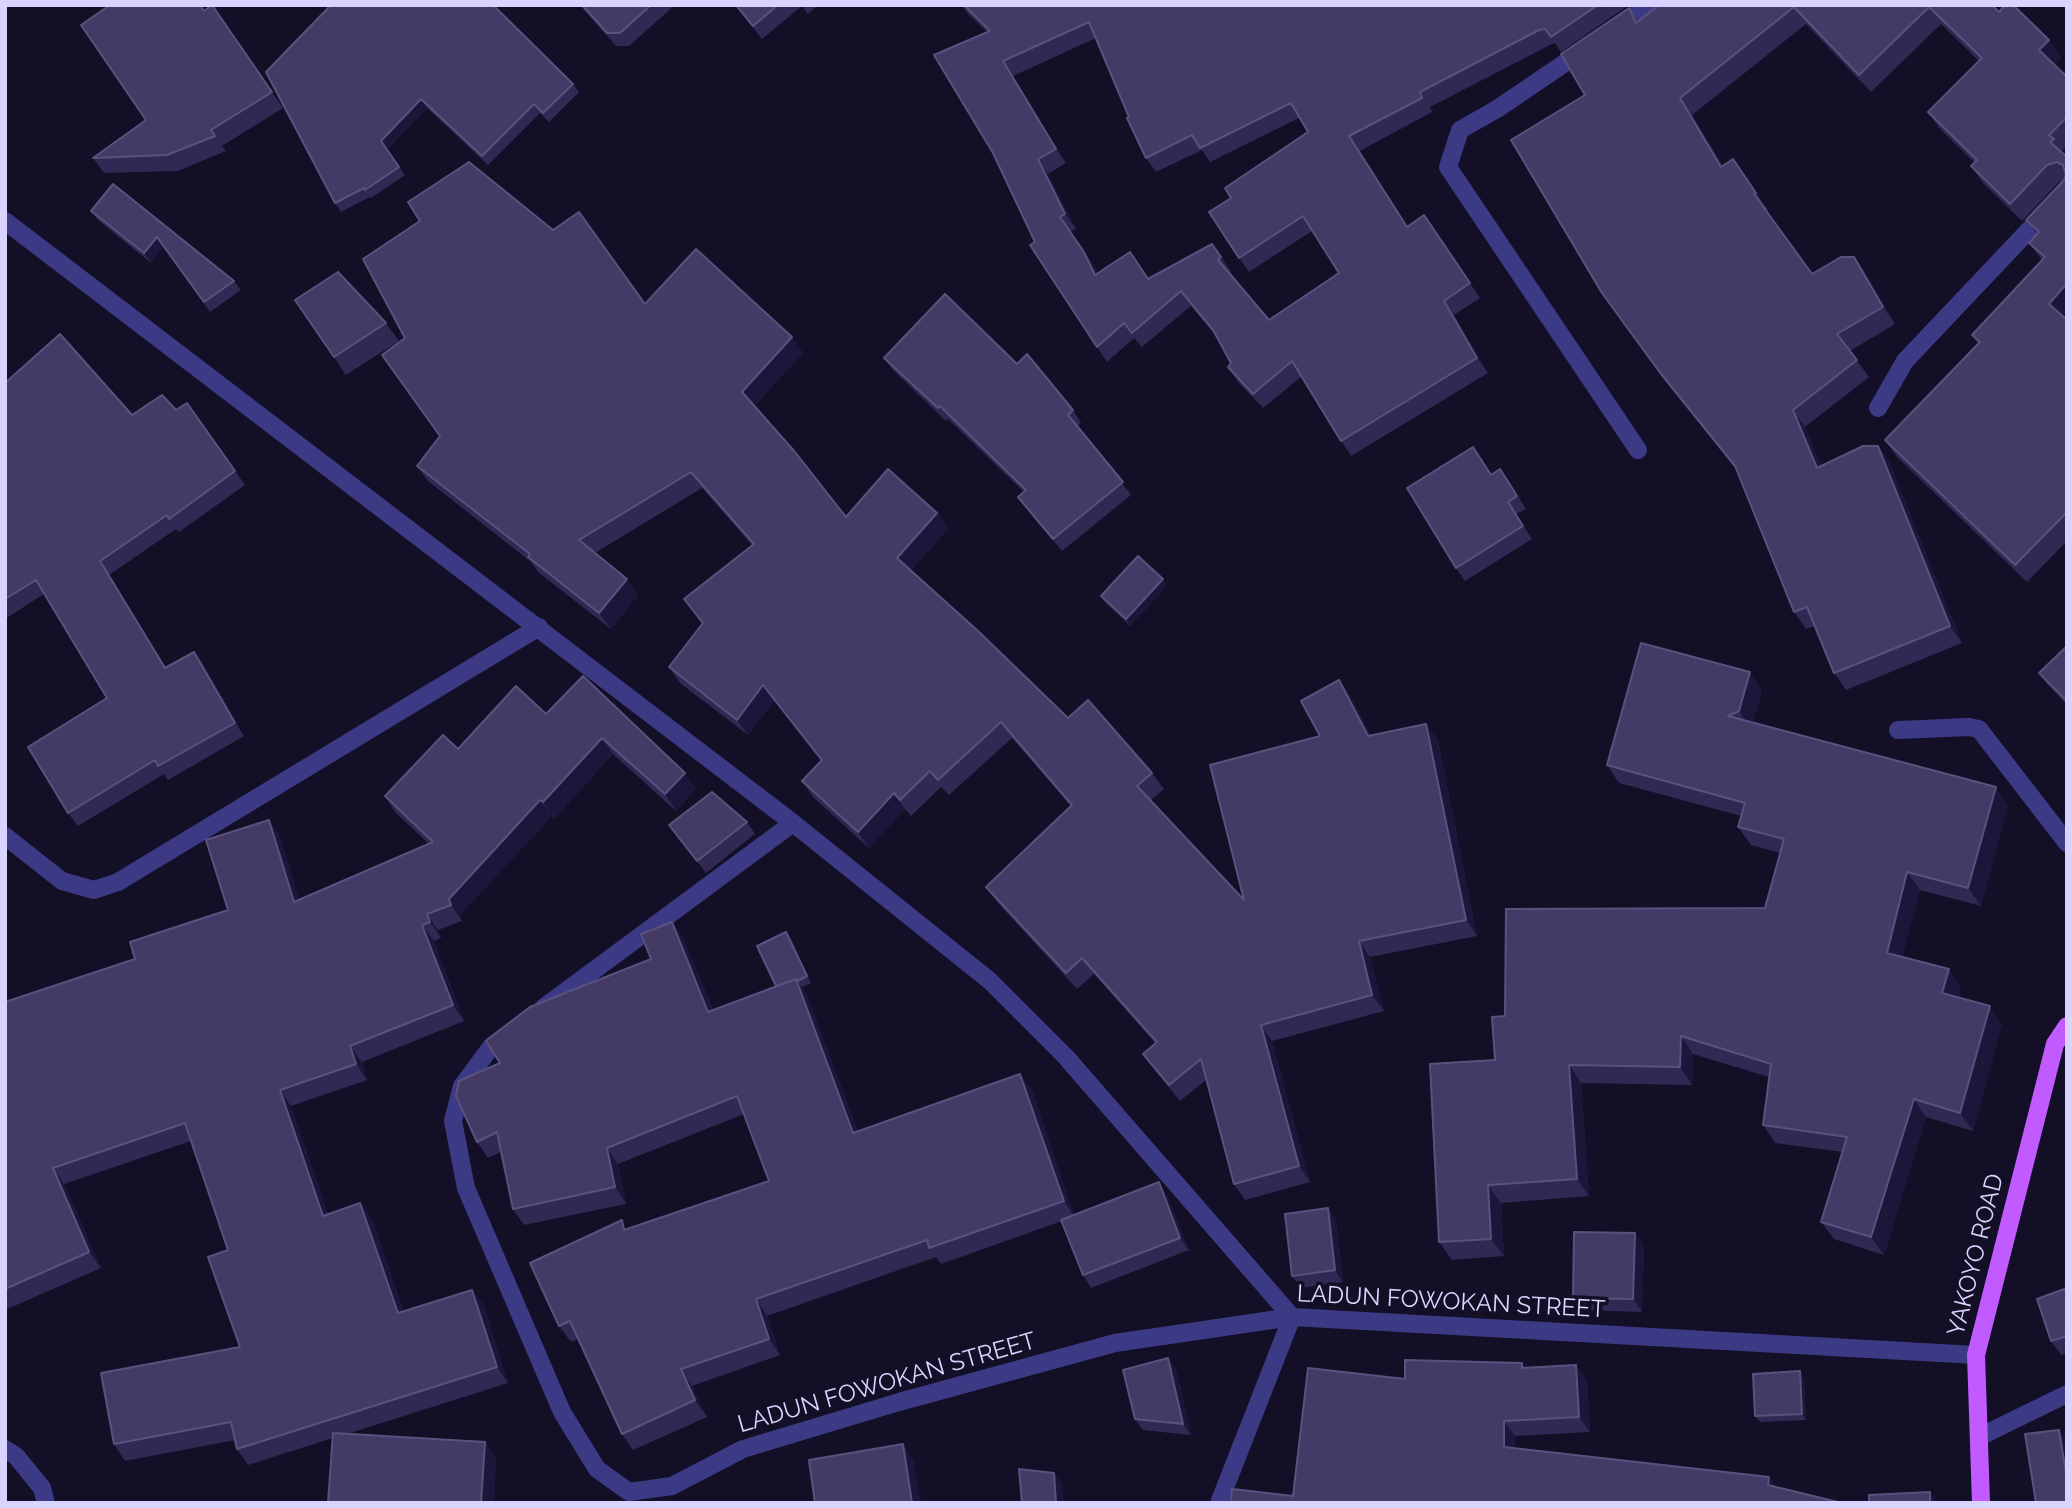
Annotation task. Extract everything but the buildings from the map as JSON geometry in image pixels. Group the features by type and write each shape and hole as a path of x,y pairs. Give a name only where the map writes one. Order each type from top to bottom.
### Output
{"main road":[{"name":"YAKOYO ROAD","path":"1981,1503 1976,1356 2055,1044 2067,1027"}],"street":[{"path":"1638,450 1448,167 1460,130 1497,109 1650,5"},
{"path":"1878,408 1905,361 2067,190"},
{"path":"5,220 793,823 990,981 1066,1056 1292,1317 1219,1503"},
{"path":"5,836 62,881 94,890 118,882 539,627"},
{"path":"1898,730 1969,727 1979,729 2067,843"},
{"name":"LADUN FOWOKAN STREET","path":"793,823 491,1047 462,1086 453,1121 466,1188 562,1412 597,1469 629,1492 673,1494 743,1449 911,1398 1115,1343 1292,1317 1976,1356"},
{"path":"1979,1437 2067,1394"},
{"path":"5,1449 16,1457 42,1488 46,1503"}]}
